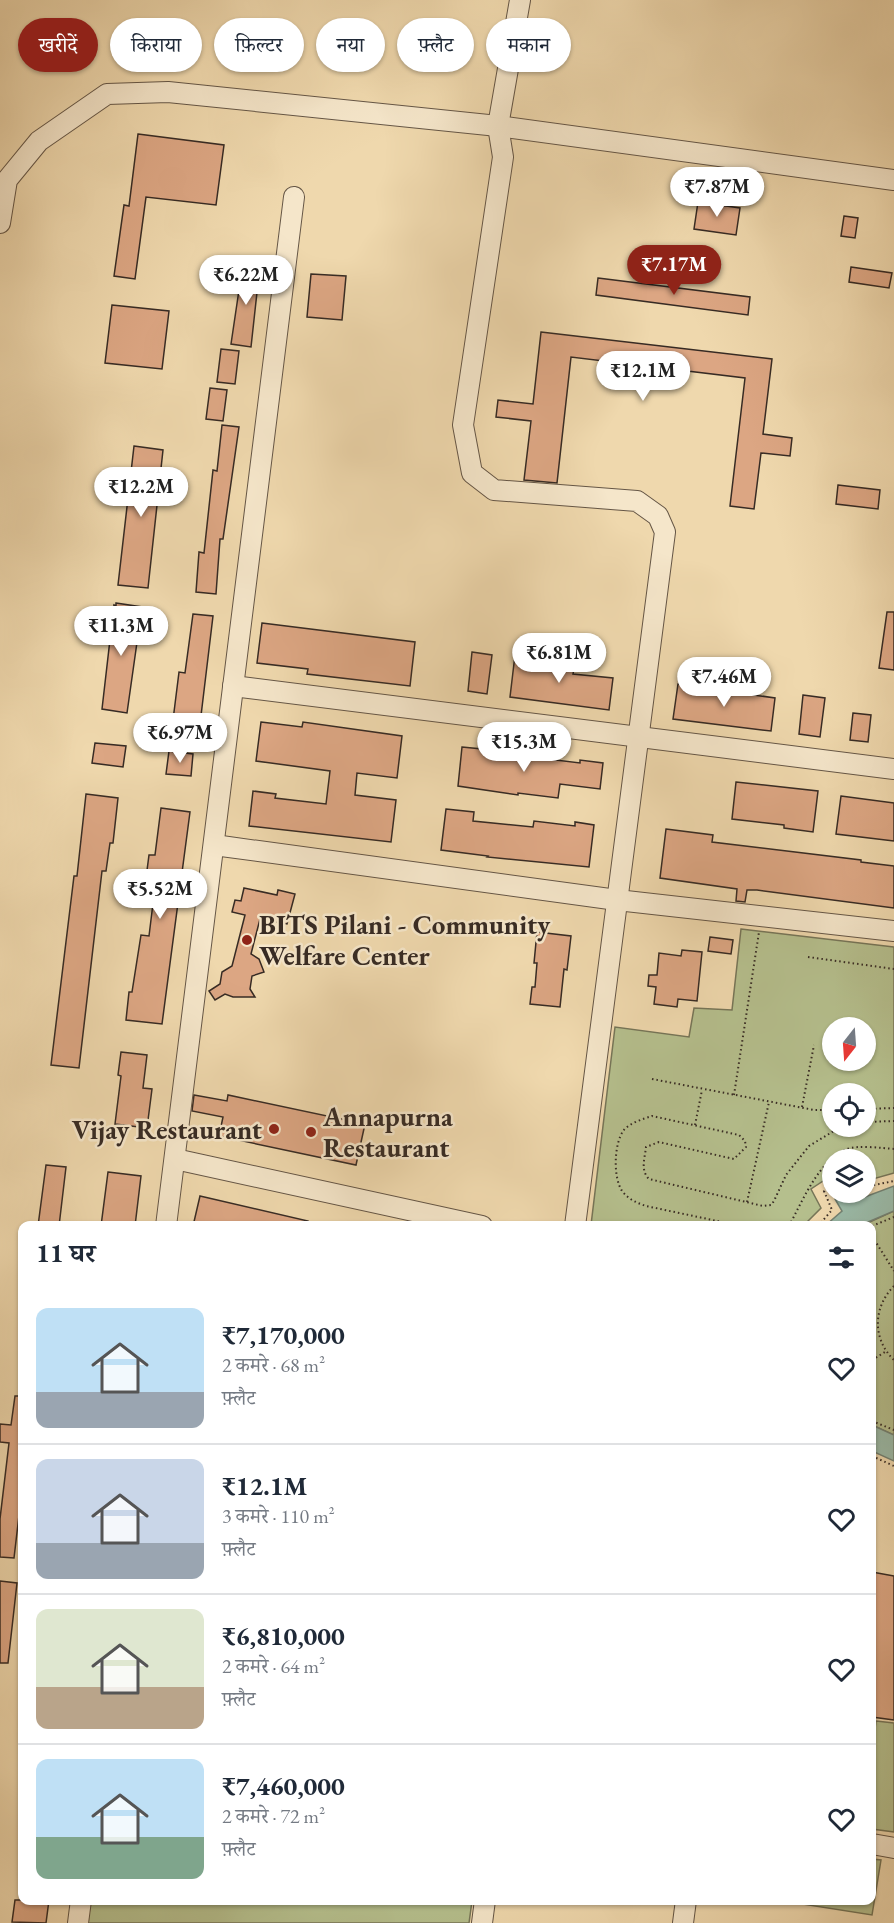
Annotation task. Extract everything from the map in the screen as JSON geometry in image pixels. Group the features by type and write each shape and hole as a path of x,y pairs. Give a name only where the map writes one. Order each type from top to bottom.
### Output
{"street":[{"path":"519,0 498,126 503,157 463,425 472,473 494,490 637,501 658,516 665,532 576,1221"},
{"path":"0,223 7,180 39,141 106,94 168,92 498,126 894,180"},
{"path":"167,1221 294,197"},
{"path":"233,686 894,769"},
{"path":"214,845 617,900 894,932"},
{"path":"175,1159 459,1221"},
{"path":"876,1845 894,1848"},
{"path":"78,1923 80,1905"},
{"path":"482,1923 484,1905"},
{"path":"683,1923 685,1905"}],"path":[{"path":"734,1095 761,916"},
{"path":"808,957 894,969"},
{"path":"802,1108 814,1045"},
{"path":"652,1079 822,1110"},
{"path":"695,1125 702,1089"},
{"path":"747,1202 770,1102"},
{"path":"876,1109 894,1108"},
{"path":"717,1221 633,1202 622,1190 616,1175 619,1140 625,1129 652,1116 739,1135 745,1141 746,1147 734,1159 659,1142 651,1144 646,1147 643,1169 645,1175 649,1179 763,1206 771,1205 786,1174 809,1146 824,1137"},
{"path":"876,1122 894,1121"},
{"path":"792,1221 820,1171 848,1148 894,1149"},
{"path":"876,1185 894,1181"},
{"path":"822,1221 832,1210 829,1203"},
{"path":"876,1224 894,1217"},
{"path":"876,1242 894,1271"},
{"path":"894,1286 885,1295 878,1313 878,1333 885,1352 894,1360"},
{"path":"876,1358 885,1352"},
{"path":"876,1422 894,1430"},
{"path":"876,1458 894,1466"}],"green space":[{"path":"741,929 894,947 894,1173 876,1178 876,1149 822,1149 822,1182 811,1189 821,1208 808,1221 591,1221 615,1027 689,1037 694,1008 732,1010"},
{"path":"894,1211 894,1435 876,1427 876,1221 872,1221"},
{"path":"876,1721 894,1723 894,1832 876,1830"},
{"path":"876,1859 881,1860 876,1891"},
{"path":"89,1905 471,1905 469,1923 87,1923"},
{"path":"808,1905 874,1905 872,1915"}],"shaded area":[{"path":"894,1186 894,1211 870,1221 831,1221 842,1211 837,1203 876,1203 876,1193"},
{"path":"876,1427 894,1435 894,1461 876,1453"}],"building":[{"path":"138,134 224,145 216,205 146,197 135,279 114,276 124,205 129,206"},
{"path":"698,202 740,208 736,235 694,229"},
{"path":"844,216 858,218 855,238 841,236"},
{"path":"243,263 260,265 251,347 231,344"},
{"path":"851,267 892,273 889,288 849,282"},
{"path":"311,274 346,276 342,320 307,317"},
{"path":"598,278 750,297 748,315 596,295"},
{"path":"112,305 169,311 162,369 105,363"},
{"path":"541,332 772,359 763,434 792,438 790,456 761,453 754,509 730,506 745,378 571,357 557,483 524,480 531,421 496,417 498,400 533,404"},
{"path":"221,349 239,351 235,384 217,382"},
{"path":"210,388 227,390 223,421 206,419"},
{"path":"222,425 239,427 223,539 220,539 216,594 196,592 199,552 204,553 213,470 217,471"},
{"path":"134,446 163,450 148,588 118,585"},
{"path":"838,485 880,490 878,509 836,504"},
{"path":"116,603 142,607 127,713 102,709"},
{"path":"887,612 894,612 894,670 879,668"},
{"path":"193,614 213,616 200,724 173,720 179,672 185,673"},
{"path":"262,623 415,642 410,686 307,674 308,669 257,663"},
{"path":"472,652 492,655 487,694 468,691"},
{"path":"515,655 575,664 573,674 613,678 609,710 510,697"},
{"path":"678,684 775,698 771,731 673,719"},
{"path":"803,695 825,698 820,737 799,734"},
{"path":"853,713 871,715 868,742 850,740"},
{"path":"261,722 302,727 303,722 402,736 397,778 357,773 355,795 396,800 391,842 249,826 253,791 276,794 275,798 326,804 330,771 256,761"},
{"path":"95,743 126,746 123,767 92,763"},
{"path":"462,747 580,763 580,760 603,763 600,789 560,784 558,798 458,786"},
{"path":"169,751 193,754 191,776 166,774"},
{"path":"736,782 818,791 813,832 784,828 784,825 732,819"},
{"path":"86,794 118,798 113,843 110,843 106,871 102,871 79,1068 51,1065"},
{"path":"841,796 894,803 894,841 836,834"},
{"path":"161,808 190,812 162,1024 126,1020 129,992 132,992 141,935 149,936 156,879 146,878 149,855 155,855"},
{"path":"446,809 474,812 473,821 533,827 534,821 575,826 575,822 594,825 589,867 441,850"},
{"path":"666,829 713,835 712,842 894,866 894,908 757,890 747,890 745,902 736,901 737,889 660,878"},
{"name":"BITS Pilani - Community Welfare Center","path":"244,888 277,895 278,890 295,894 287,924 260,919 251,954 259,959 264,972 252,976 250,989 255,997 233,997 225,994 215,1000 209,991 220,984 222,972 232,966 245,915 232,912 235,900 241,901"},
{"path":"537,932 571,936 567,970 564,969 560,1007 530,1004 532,987 535,987 537,963 534,963"},
{"path":"710,937 733,940 731,954 708,951"},
{"path":"682,950 702,952 697,1001 678,999 677,1007 654,1004 656,987 648,986 649,975 657,975 659,953 681,956"},
{"path":"121,1052 147,1055 143,1088 152,1089 147,1128 115,1124 121,1076 118,1075"},
{"path":"194,1095 227,1101 228,1095 365,1124 356,1165 219,1136 223,1117 192,1111"},
{"path":"46,1165 66,1167 60,1221 39,1221"},
{"path":"108,1172 141,1176 136,1221 102,1221"},
{"path":"200,1196 308,1221 194,1221"},
{"path":"15,1396 18,1396 18,1524 14,1558 0,1557 0,1519 9,1443 0,1442 0,1424 11,1425"},
{"path":"876,1573 894,1576 894,1720 876,1718"},
{"path":"0,1581 17,1583 8,1663 0,1663"},
{"path":"15,1900 18,1900 18,1905 48,1905 46,1923 12,1922"}],"place":[{"name":"BITS Pilani - Community Welfare Center","path":"247,940"},
{"name":"Vijay Restaurant","path":"274,1129"},
{"name":"Annapurna Restaurant","path":"311,1132"}]}
